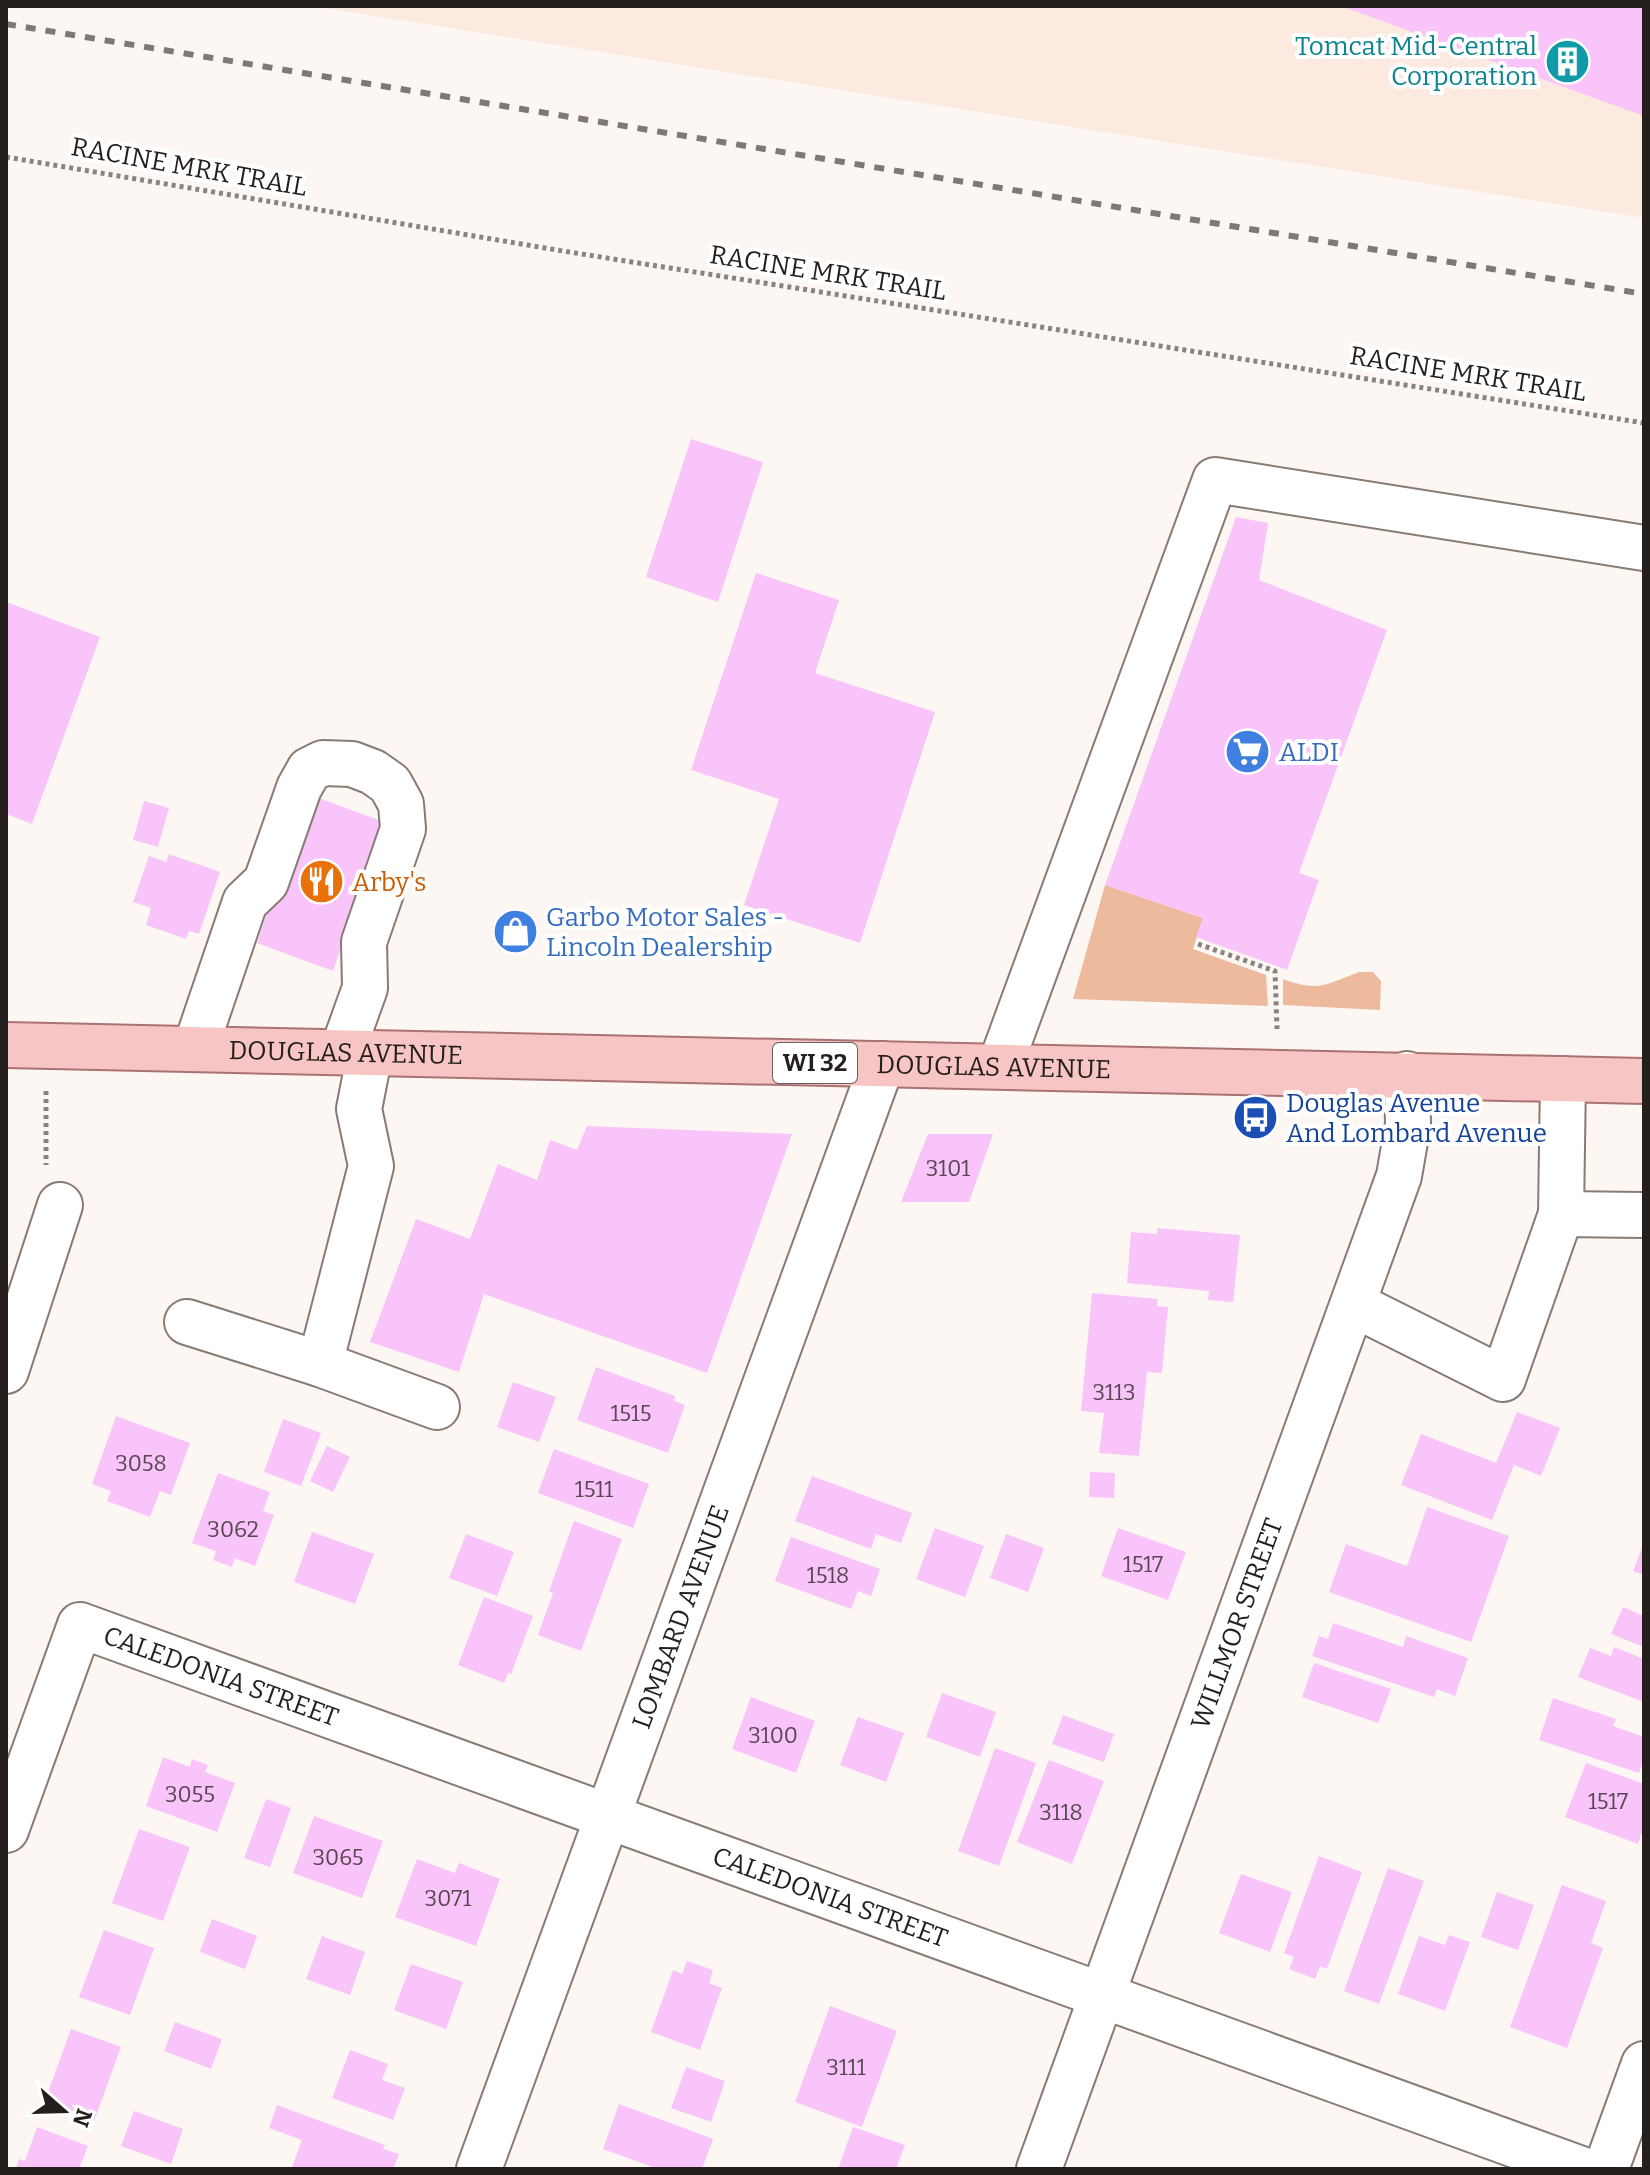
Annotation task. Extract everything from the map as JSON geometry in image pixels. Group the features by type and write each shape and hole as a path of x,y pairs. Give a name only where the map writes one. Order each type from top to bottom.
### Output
{"main road":[{"name":"DOUGLAS AVENUE","path":"26,1045 1644,1081"}],"street":[{"path":"1000,1066 1215,480 1644,548"},
{"path":"195,1049 245,902 266,882 299,788 309,770 323,763 352,764 373,772 390,784 401,804 403,829 364,942 365,988 356,1052 359,1109 371,1166 320,1364"},
{"name":"LOMBARD AVENUE","path":"479,2169 882,1064"},
{"name":"WILLMOR STREET","path":"1039,2169 1399,1176 1408,1124 1407,1074"},
{"path":"1353,1304 1503,1379 1561,1214 1563,1079"},
{"path":"6,1371 52,1190"},
{"path":"1561,1214 1644,1215"},
{"path":"187,1322 320,1364 437,1407"},
{"name":"CALEDONIA STREET","path":"6,1830 80,1625 1581,2169"},
{"path":"1606,2169 1644,2066"}],"path":[{"name":"RACINE MRK TRAIL","path":"6,157 579,253 1644,423"},
{"path":"1198,944 1275,971 1279,1071"},
{"path":"26,1045 52,1190"}],"shaded area":[{"path":"312,6 1644,6 1644,218"},
{"path":"1105,885 1203,918 1193,949 1266,975 1268,1006 1073,999"},
{"path":"1359,972 1373,972 1381,981 1380,1010 1283,1005 1283,979 1313,986"}],"building":[{"name":"Tomcat Mid-Central Corporation","path":"1341,6 1644,6 1644,116"},
{"path":"691,439 763,462 718,602 646,577"},
{"name":"ALDI","path":"1236,517 1268,523 1259,580 1387,630 1299,873 1319,880 1287,970 1196,937 1203,918 1105,885"},
{"path":"756,573 839,600 815,673 935,712 860,943 744,905 779,799 691,770"},
{"path":"6,602 100,637 32,824 6,814"},
{"name":"Arby's","path":"308,794 384,822 333,971 257,943"},
{"path":"144,801 169,808 158,847 133,840"},
{"path":"169,854 220,872 199,934 189,931 186,939 146,925 151,908 133,902 149,856 166,862"},
{"path":"587,1126 792,1134 707,1373 484,1294 459,1372 370,1342 416,1219 470,1239 498,1164 537,1180 550,1140 577,1150"},
{"path":"928,1134 993,1134 969,1202 901,1202"},
{"path":"1157,1228 1240,1235 1233,1302 1208,1300 1209,1291 1127,1283 1131,1232 1157,1234"},
{"path":"1092,1293 1158,1299 1157,1306 1168,1307 1162,1373 1147,1372 1139,1456 1099,1453 1104,1413 1081,1411"},
{"path":"596,1367 675,1396 674,1401 685,1405 668,1453 577,1420"},
{"path":"513,1382 556,1397 539,1442 497,1427"},
{"path":"1517,1412 1560,1428 1541,1476 1514,1465 1492,1520 1401,1485 1421,1434 1496,1463"},
{"path":"116,1416 190,1443 171,1495 160,1491 150,1517 107,1501 111,1491 92,1484"},
{"path":"283,1419 321,1433 301,1486 264,1472"},
{"path":"327,1446 350,1457 333,1492 310,1481"},
{"path":"554,1449 649,1484 633,1528 538,1493"},
{"path":"1090,1472 1115,1473 1114,1498 1089,1497"},
{"path":"218,1473 270,1492 263,1511 274,1515 255,1566 235,1558 232,1567 213,1560 216,1551 192,1543"},
{"path":"812,1476 912,1513 901,1543 876,1534 871,1549 795,1521"},
{"path":"1427,1507 1509,1536 1471,1642 1329,1592 1346,1544 1407,1566"},
{"path":"574,1521 622,1539 581,1651 538,1635 553,1593 549,1591"},
{"path":"935,1528 984,1546 965,1597 916,1579"},
{"path":"1118,1528 1186,1552 1168,1600 1101,1576"},
{"path":"312,1532 374,1554 355,1604 294,1582"},
{"path":"466,1534 514,1552 497,1596 449,1578"},
{"path":"1006,1534 1044,1548 1028,1592 990,1578"},
{"path":"791,1537 880,1569 871,1596 858,1591 851,1609 775,1581"},
{"path":"1644,1542 1644,1575 1633,1571"},
{"path":"484,1597 533,1616 511,1674 508,1673 504,1683 458,1665"},
{"path":"1623,1607 1644,1616 1644,1647 1611,1634"},
{"path":"1333,1623 1403,1647 1406,1636 1468,1658 1455,1696 1437,1689 1434,1697 1312,1656 1319,1636 1328,1639"},
{"path":"1614,1647 1644,1659 1644,1702 1578,1677 1590,1648 1611,1656"},
{"path":"1314,1663 1391,1689 1378,1723 1302,1697"},
{"path":"942,1693 996,1712 980,1757 926,1737"},
{"path":"751,1697 815,1721 796,1773 732,1749"},
{"path":"1553,1698 1616,1719 1613,1726 1644,1737 1644,1757 1639,1773 1539,1740"},
{"path":"1063,1715 1114,1734 1104,1762 1052,1744"},
{"path":"858,1717 904,1733 886,1782 840,1765"},
{"path":"995,1748 1036,1763 999,1866 958,1851"},
{"path":"163,1757 190,1767 192,1759 208,1765 205,1772 235,1783 217,1832 146,1806"},
{"path":"1049,1760 1104,1781 1072,1864 1017,1842"},
{"path":"1586,1763 1644,1784 1644,1835 1641,1834 1638,1844 1565,1817"},
{"path":"266,1799 291,1808 270,1867 244,1858"},
{"path":"314,1816 383,1841 362,1898 293,1873"},
{"path":"139,1829 190,1847 163,1921 112,1903"},
{"path":"1319,1856 1362,1872 1327,1969 1320,1966 1315,1979 1289,1969 1294,1957 1284,1953"},
{"path":"417,1859 455,1873 459,1863 500,1879 476,1946 395,1917"},
{"path":"1388,1868 1424,1881 1379,2004 1344,1991"},
{"path":"1241,1874 1292,1892 1270,1952 1219,1933"},
{"path":"1562,1885 1606,1901 1591,1943 1603,1948 1567,2048 1510,2027"},
{"path":"1497,1892 1534,1905 1518,1950 1481,1937"},
{"path":"212,1919 257,1936 245,1969 200,1952"},
{"path":"104,1930 154,1948 130,2015 79,1997"},
{"path":"1449,1935 1470,1942 1445,2011 1398,1994 1419,1936 1445,1945"},
{"path":"322,1936 365,1952 350,1995 306,1979"},
{"path":"687,1961 713,1970 709,1983 722,1988 700,2050 651,2032 673,1970 682,1974"},
{"path":"411,1964 463,1982 446,2029 394,2010"},
{"path":"830,2006 897,2031 862,2127 795,2102"},
{"path":"175,2022 222,2039 211,2069 164,2051"},
{"path":"71,2029 121,2047 94,2121 44,2103"},
{"path":"350,2050 388,2064 382,2080 405,2088 393,2120 332,2098"},
{"path":"686,2067 725,2081 711,2122 671,2108"},
{"path":"619,2104 713,2139 702,2169 658,2169 603,2149"},
{"path":"277,2105 385,2145 383,2149 399,2154 393,2169 292,2167 302,2140 269,2128"},
{"path":"134,2111 183,2129 171,2164 121,2146"},
{"path":"37,2127 88,2146 79,2169 16,2169 19,2159 25,2161"},
{"path":"853,2127 905,2145 896,2169 838,2169"}],"railway":[{"path":"6,24 1644,294"}],"place":[{"name":"Tomcat Mid-Central Corporation","path":"1568,61"},
{"name":"ALDI","path":"1248,752"},
{"name":"Arby's","path":"321,882"},
{"name":"Garbo Motor Sales - Lincoln Dealership","path":"515,932"},
{"name":"Douglas Avenue And Lombard Avenue","path":"1255,1118"}]}
